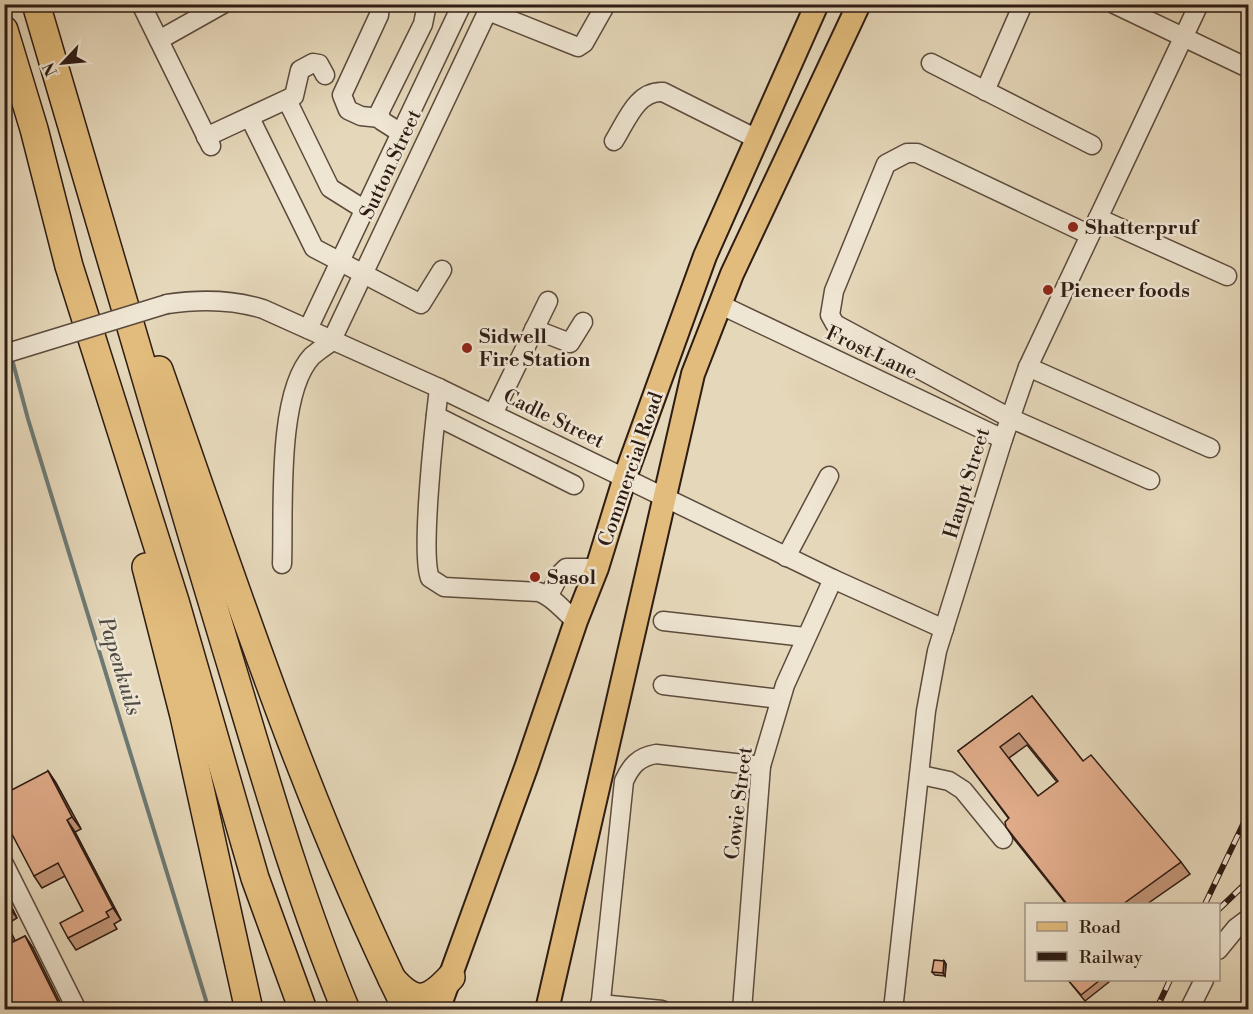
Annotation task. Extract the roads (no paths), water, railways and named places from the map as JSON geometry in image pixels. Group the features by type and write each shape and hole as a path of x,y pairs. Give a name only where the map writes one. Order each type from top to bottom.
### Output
{"highway":[{"path":"36,4 156,420 292,867 321,949 346,1010"},
{"path":"4,30 34,129 69,266 80,321 184,716 249,1010"},
{"path":"72,126 263,670 312,801 351,894 407,1010"},
{"path":"69,266 171,589 255,878 303,1010"},
{"path":"391,978 409,996 424,998 451,977"}],"main road":[{"name":"Commercial Road","path":"438,1010 576,621 597,568 625,477 705,256 817,4"},
{"name":"Commercial Road","path":"547,1010 693,374 732,274 859,4"}],"street":[{"path":"141,4 208,142 287,100 297,92 299,74 304,68 316,63 325,75"},
{"path":"159,40 223,4"},
{"path":"380,4 379,15 342,95 348,110 361,116 380,118 387,126 401,133"},
{"path":"380,118 387,94 423,24 427,4"},
{"path":"489,8 578,47 584,43 606,4"},
{"path":"985,90 1023,4"},
{"path":"1114,4 1248,68"},
{"name":"Haupt Street","path":"893,1010 931,680 944,629 1028,366 1199,4"},
{"name":"Sutton Street","path":"308,329 460,6"},
{"name":"Sutton Street","path":"331,342 489,8"},
{"path":"439,53 462,64"},
{"path":"931,63 1092,145"},
{"path":"614,141 638,101 654,92 663,92 757,139"},
{"path":"287,100 330,188 365,210"},
{"path":"250,118 310,244 340,263 421,304 442,270"},
{"path":"1090,235 917,153 907,153 886,164 834,291 830,315 835,324 1010,418 1150,480"},
{"path":"1098,218 1227,276"},
{"name":"Cadle Street","path":"4,354 168,304 206,300 246,304 308,329 331,342 439,388 833,579 944,629"},
{"path":"493,414 548,301"},
{"name":"Frost Lane","path":"721,305 1003,439"},
{"path":"534,329 570,343 583,322"},
{"path":"308,329 311,357"},
{"path":"282,564 285,437 297,382 311,357 331,342"},
{"path":"1028,366 1210,448"},
{"path":"439,388 427,536 427,564 430,578 444,587 549,595 563,611 576,621"},
{"path":"436,416 574,484"},
{"path":"786,556 829,476"},
{"path":"549,595 560,574 566,568 597,568"},
{"name":"Cowie Street","path":"742,1010 761,766 780,699 833,579"},
{"path":"663,621 806,637"},
{"path":"663,686 780,699"},
{"path":"662,1010 600,1007 624,781 634,763 656,754 761,766"},
{"path":"921,775 949,782 963,790 1003,839"},
{"path":"4,864 77,1010"},
{"path":"1220,948 1244,927"},
{"path":"1189,1010 1204,981"}],"waterway":[{"name":"Papenkuils","path":"4,330 9,348"},
{"name":"Papenkuils","path":"12,359 28,419 209,1010"}],"railway":[{"path":"1205,903 1248,814"},
{"path":"1220,908 1248,881"},
{"path":"1156,1010 1170,981"}],"place":[{"name":"Shatterpruf","path":"1073,227"},
{"name":"Pieneer foods","path":"1048,290"},
{"name":"Sidwell Fire Station","path":"467,348"},
{"name":"Sasol","path":"535,577"}]}
